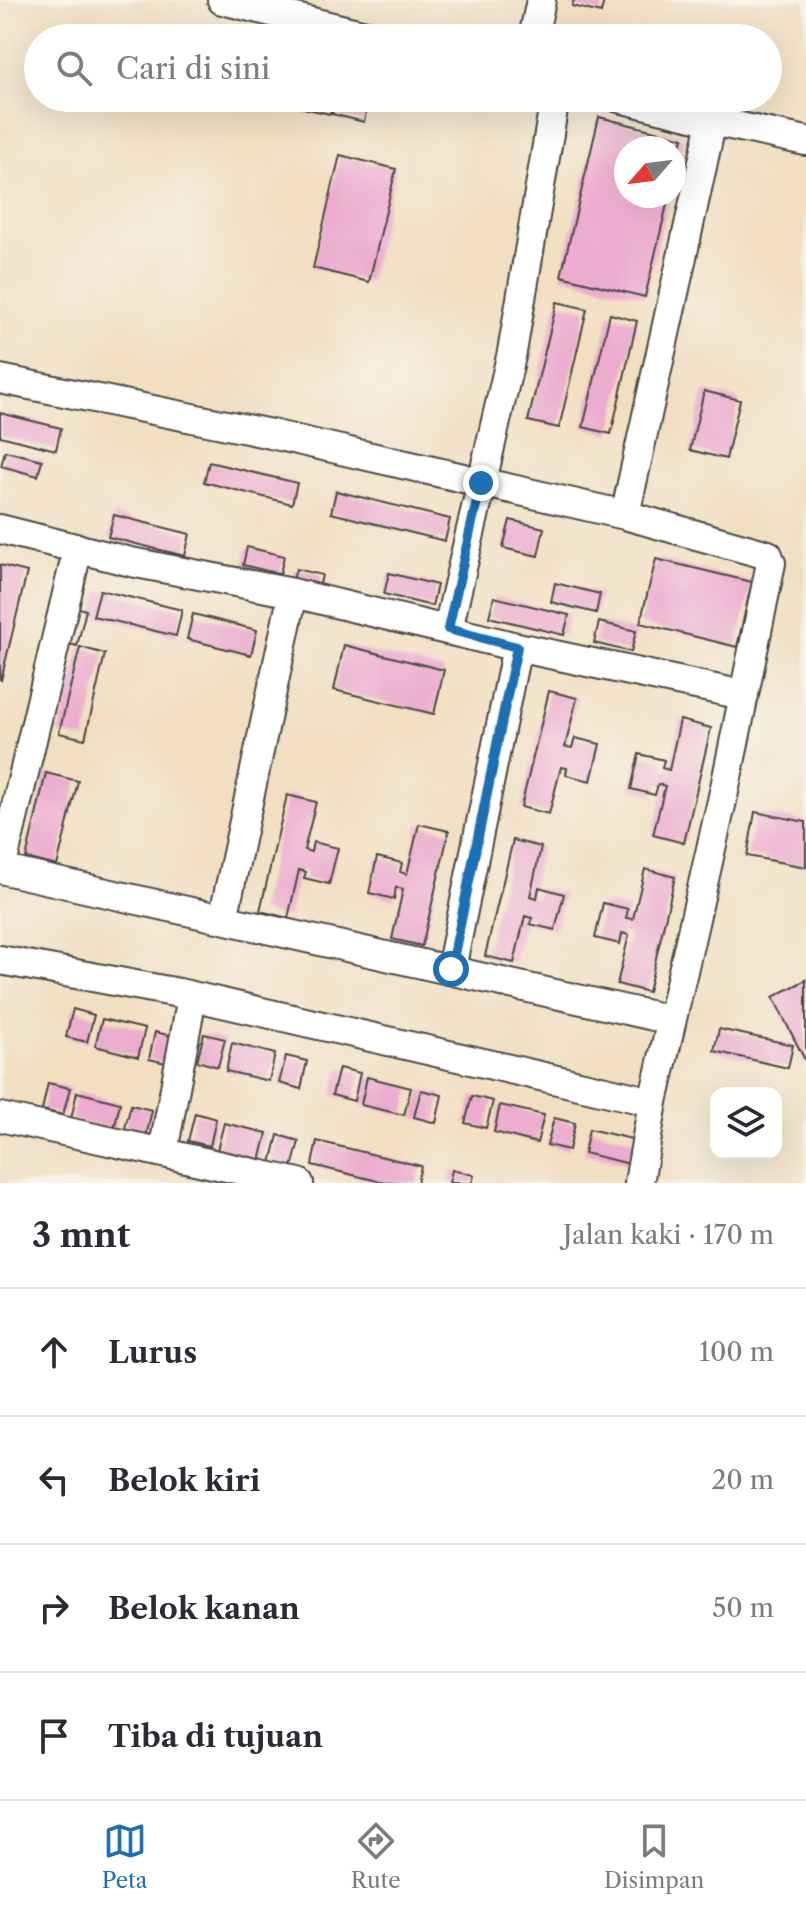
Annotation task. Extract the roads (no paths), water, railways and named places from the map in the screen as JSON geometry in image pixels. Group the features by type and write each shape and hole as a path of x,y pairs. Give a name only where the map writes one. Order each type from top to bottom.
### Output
{"lane":[{"path":"222,0 321,24"},
{"path":"536,24 541,0"},
{"path":"448,629 512,352 553,112"},
{"path":"676,112 806,141"},
{"path":"625,515 712,121"},
{"path":"0,379 271,434 625,515 768,555 771,563 724,792 653,1102 639,1183"},
{"path":"0,529 131,562 293,593 517,647 743,695"},
{"path":"78,548 0,869 671,1020"},
{"path":"223,919 293,593"},
{"path":"451,969 517,647"},
{"path":"0,960 192,997 653,1102"},
{"path":"163,1152 192,997"},
{"path":"0,1117 299,1183"}]}
